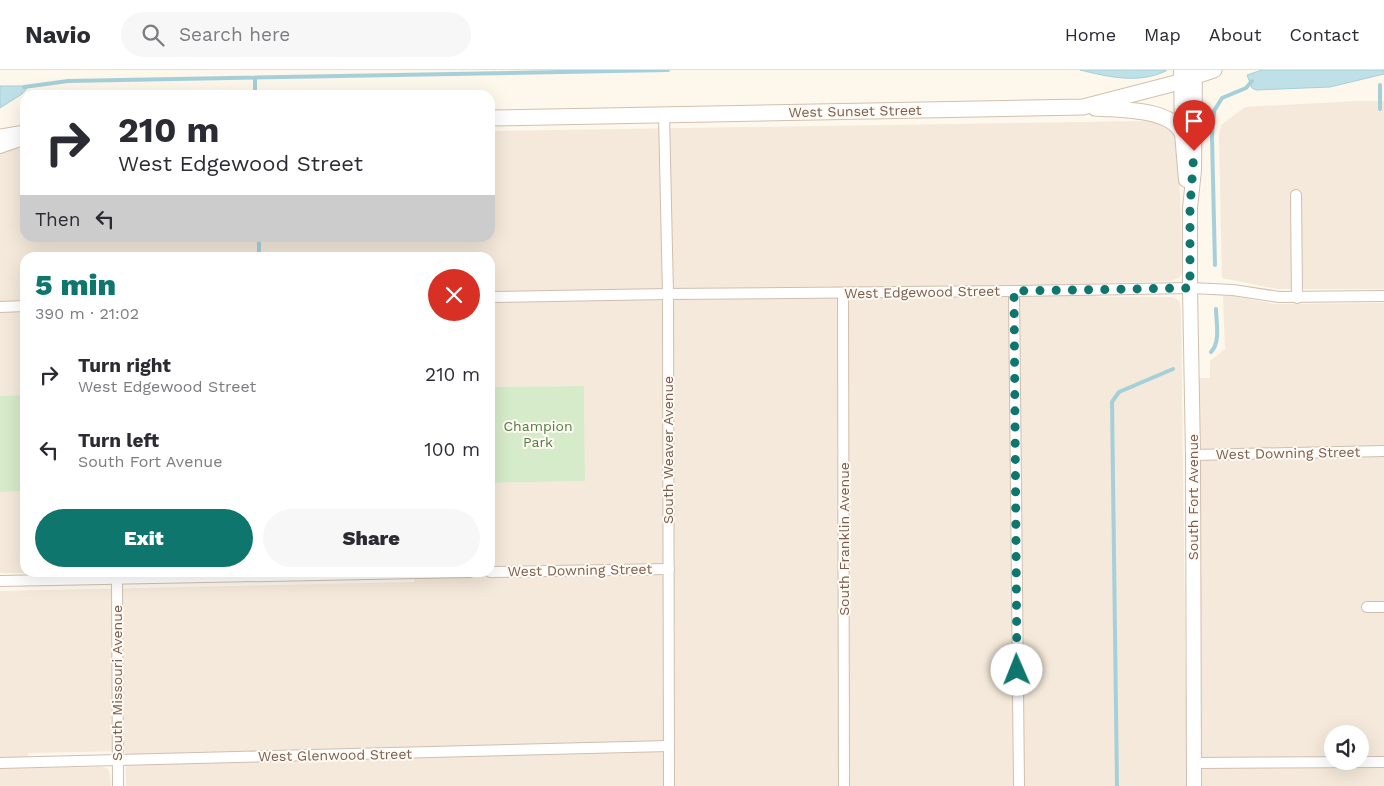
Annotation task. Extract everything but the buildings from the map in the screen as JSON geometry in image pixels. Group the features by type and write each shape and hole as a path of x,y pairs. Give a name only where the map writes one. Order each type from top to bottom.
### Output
{"main road":[{"name":"West Sunset Street","path":"495,118 1083,107 1188,74 1214,70"},
{"path":"1083,107 1157,115 1174,121 1182,133"},
{"path":"0,137 20,134"}],"street":[{"name":"South Fort Avenue","path":"1188,74 1182,133 1190,208"},
{"name":"South Fort Avenue","path":"1188,74 1194,160 1190,208 1194,786"},
{"name":"South Weaver Avenue","path":"664,115 668,294 669,786"},
{"path":"0,146 20,140"},
{"path":"1296,196 1296,298"},
{"name":"West Edgewood Street","path":"495,298 1190,288 1233,290 1296,298 1384,296"},
{"path":"1014,291 1018,786"},
{"name":"South Franklin Avenue","path":"843,293 844,786"},
{"path":"0,307 20,306"},
{"name":"West Downing Street","path":"1193,455 1384,451"},
{"name":"West Downing Street","path":"495,572 669,568"},
{"path":"0,581 218,577"},
{"name":"South Missouri Avenue","path":"117,579 118,786"},
{"path":"1367,607 1384,607"},
{"name":"West Glenwood Street","path":"0,763 669,746"},
{"path":"1194,763 1384,762"}],"shaded area":[{"path":"1384,101 1384,289 1277,289 1222,278 1219,137 1221,125 1245,107"},
{"path":"1150,121 1169,128 1175,137 1179,174 1183,272 1179,278 1170,281 1096,283 1096,297 1171,297 1177,299 1180,303 1187,786 126,786 125,751 28,753 28,768 102,767 108,769 111,786 0,786 0,591 414,582 414,577 495,577 495,483 585,481 584,386 495,387 495,252 20,252 20,395 0,396 0,152 20,146 20,242 495,242 495,131"},
{"path":"1223,294 1274,304 1384,303 1384,786 1201,786 1198,378 1210,378 1210,361 1225,349"},
{"path":"20,491 20,573 0,573 0,492"}],"green space":[{"name":"Champion Park","path":"584,386 585,481 495,483 495,387"},
{"path":"20,395 20,491 0,492 0,396"}],"water":[{"path":"1080,70 1166,71 1145,77 1123,78"},
{"path":"1262,70 1384,70 1384,74 1330,87 1256,90 1252,88 1247,75"},
{"path":"0,86 29,86 26,90 20,90 20,95 0,108"}],"waterway":[{"path":"24,87 68,81 668,70"},
{"path":"255,78 255,90"},
{"path":"1215,265 1212,137 1214,111 1222,98 1246,88 1252,81"},
{"path":"1380,85 1380,109"},
{"path":"259,242 259,252"},
{"path":"1211,352 1217,337 1216,309"},
{"path":"1117,786 1112,402 1119,392 1173,369"}],"route":[{"path":"1017,670 1014,291 1190,288 1190,208 1194,151"}]}
